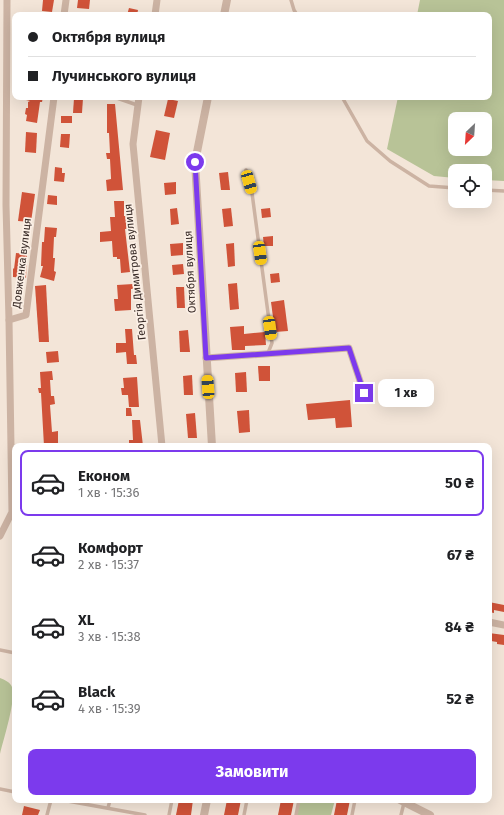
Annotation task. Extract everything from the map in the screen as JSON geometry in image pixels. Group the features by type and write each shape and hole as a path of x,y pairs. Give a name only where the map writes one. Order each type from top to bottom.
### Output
{"street":[{"path":"7,0 6,205 9,320"},
{"path":"64,12 66,0"},
{"path":"155,12 157,0"},
{"path":"225,12 227,0"},
{"name":"Довженка вулиця","path":"0,536 12,512 9,320 26,315 54,100"},
{"name":"Георгія Димитрова вулиця","path":"138,100 133,144 162,443"},
{"name":"Октября вулиця","path":"207,100 195,162 212,443"},
{"path":"206,358 349,348 364,393"},
{"path":"492,623 504,625"},
{"path":"204,815 206,803"},
{"path":"406,803 427,815"}],"lane":[{"path":"291,0 295,12"},
{"path":"123,100 137,105"},
{"path":"344,100 366,141 390,161 429,186 448,187"},
{"path":"246,170 252,193 272,343 268,353"},
{"path":"492,191 504,192"},
{"path":"0,650 12,653"},
{"path":"0,789 12,791"},
{"path":"48,815 50,803"},
{"path":"79,803 145,815"},
{"path":"108,808 109,803"},
{"path":"169,815 171,803"},
{"path":"244,815 246,803"},
{"path":"296,815 298,803"},
{"path":"352,815 354,803"},
{"path":"401,815 402,803"}],"green space":[{"path":"420,0 504,0 504,181 492,180 492,164 448,164 448,177 434,176 387,149 397,100 492,100 492,12 418,12"},
{"path":"0,678 5,680 12,687 12,704 0,754"},
{"path":"299,803 334,803 331,815 297,815"}],"building":[{"path":"43,0 54,0 52,12 42,11"},
{"path":"78,0 90,0 89,9 77,8"},
{"path":"129,8 138,10 138,12 128,12"},
{"path":"26,100 42,100 42,102 40,102 37,123 26,121 26,108 28,108 28,102 30,101"},
{"path":"74,100 83,100 82,113 73,113"},
{"path":"168,100 178,101 174,118 164,116"},
{"path":"107,104 115,104 123,190 107,191 106,180 111,178 110,159 107,159 106,153 110,153 109,133 107,133"},
{"path":"61,116 72,116 72,123 61,123"},
{"path":"156,130 170,133 165,160 150,157"},
{"path":"26,132 37,133 36,153 25,152"},
{"path":"61,134 70,134 69,148 60,147"},
{"path":"55,167 62,168 62,173 65,173 64,182 54,181"},
{"path":"228,172 230,190 221,190 219,173"},
{"path":"176,182 176,194 165,195 164,183"},
{"path":"22,192 35,194 31,222 18,221"},
{"path":"48,195 57,196 57,205 47,204"},
{"path":"114,201 124,201 124,216 131,216 132,229 125,229 130,272 121,273 120,259 113,257 112,241 100,242 100,232 111,231 110,217 115,217"},
{"path":"177,208 179,224 171,225 170,209"},
{"path":"231,208 233,226 224,227 222,209"},
{"path":"270,208 271,217 262,218 261,209"},
{"path":"45,227 57,228 56,237 54,237 53,258 55,258 54,271 56,272 54,281 40,277 43,266 41,266 42,242 44,242"},
{"path":"273,236 273,246 264,246 263,237"},
{"path":"183,243 183,255 171,256 170,244"},
{"path":"234,243 235,266 228,267 226,244"},
{"path":"16,253 27,254 26,278 13,277"},
{"path":"183,264 184,274 173,275 172,265"},
{"path":"279,273 280,282 271,283 270,274"},
{"path":"237,283 239,309 230,310 228,284"},
{"path":"133,284 133,289 131,289 131,310 115,311 114,299 118,299 117,285"},
{"path":"46,285 49,342 39,342 35,286"},
{"path":"176,287 184,287 185,308 177,308"},
{"path":"284,300 288,331 275,332 271,302"},
{"path":"244,326 244,334 265,332 266,345 245,346 245,350 232,350 230,327"},
{"path":"125,329 132,329 134,355 136,355 137,364 127,364 126,352 116,353 116,343 126,343"},
{"path":"188,330 190,352 180,352 179,331"},
{"path":"58,351 59,362 47,363 46,352"},
{"path":"258,366 270,366 270,381 259,381"},
{"path":"52,371 53,380 50,380 51,396 54,396 55,404 50,405 52,432 58,431 58,443 44,443 41,393 39,393 38,388 41,388 40,372"},
{"path":"246,372 247,392 236,392 235,373"},
{"path":"192,375 193,395 184,395 183,376"},
{"path":"137,377 139,407 129,407 128,395 122,395 121,388 124,388 123,378"},
{"path":"350,400 352,427 336,428 335,418 308,420 306,404"},
{"path":"126,408 131,408 132,416 126,416"},
{"path":"249,410 250,432 239,433 237,411"},
{"path":"195,413 197,438 188,438 186,414"},
{"path":"132,420 140,420 143,443 129,443 129,440 133,440"},
{"path":"492,603 504,605 504,612 494,610 494,613 492,613"},
{"path":"492,633 504,635 504,645 497,644 497,642 492,641"},
{"path":"178,803 193,803 191,815 176,815"},
{"path":"226,803 240,803 238,815 224,815"},
{"path":"280,803 293,803 291,815 278,815"},
{"path":"336,803 349,803 347,815 334,815"},
{"path":"24,806 40,810 38,815 22,815"}],"route":[{"path":"195,162 206,358 349,348 364,393"}]}
